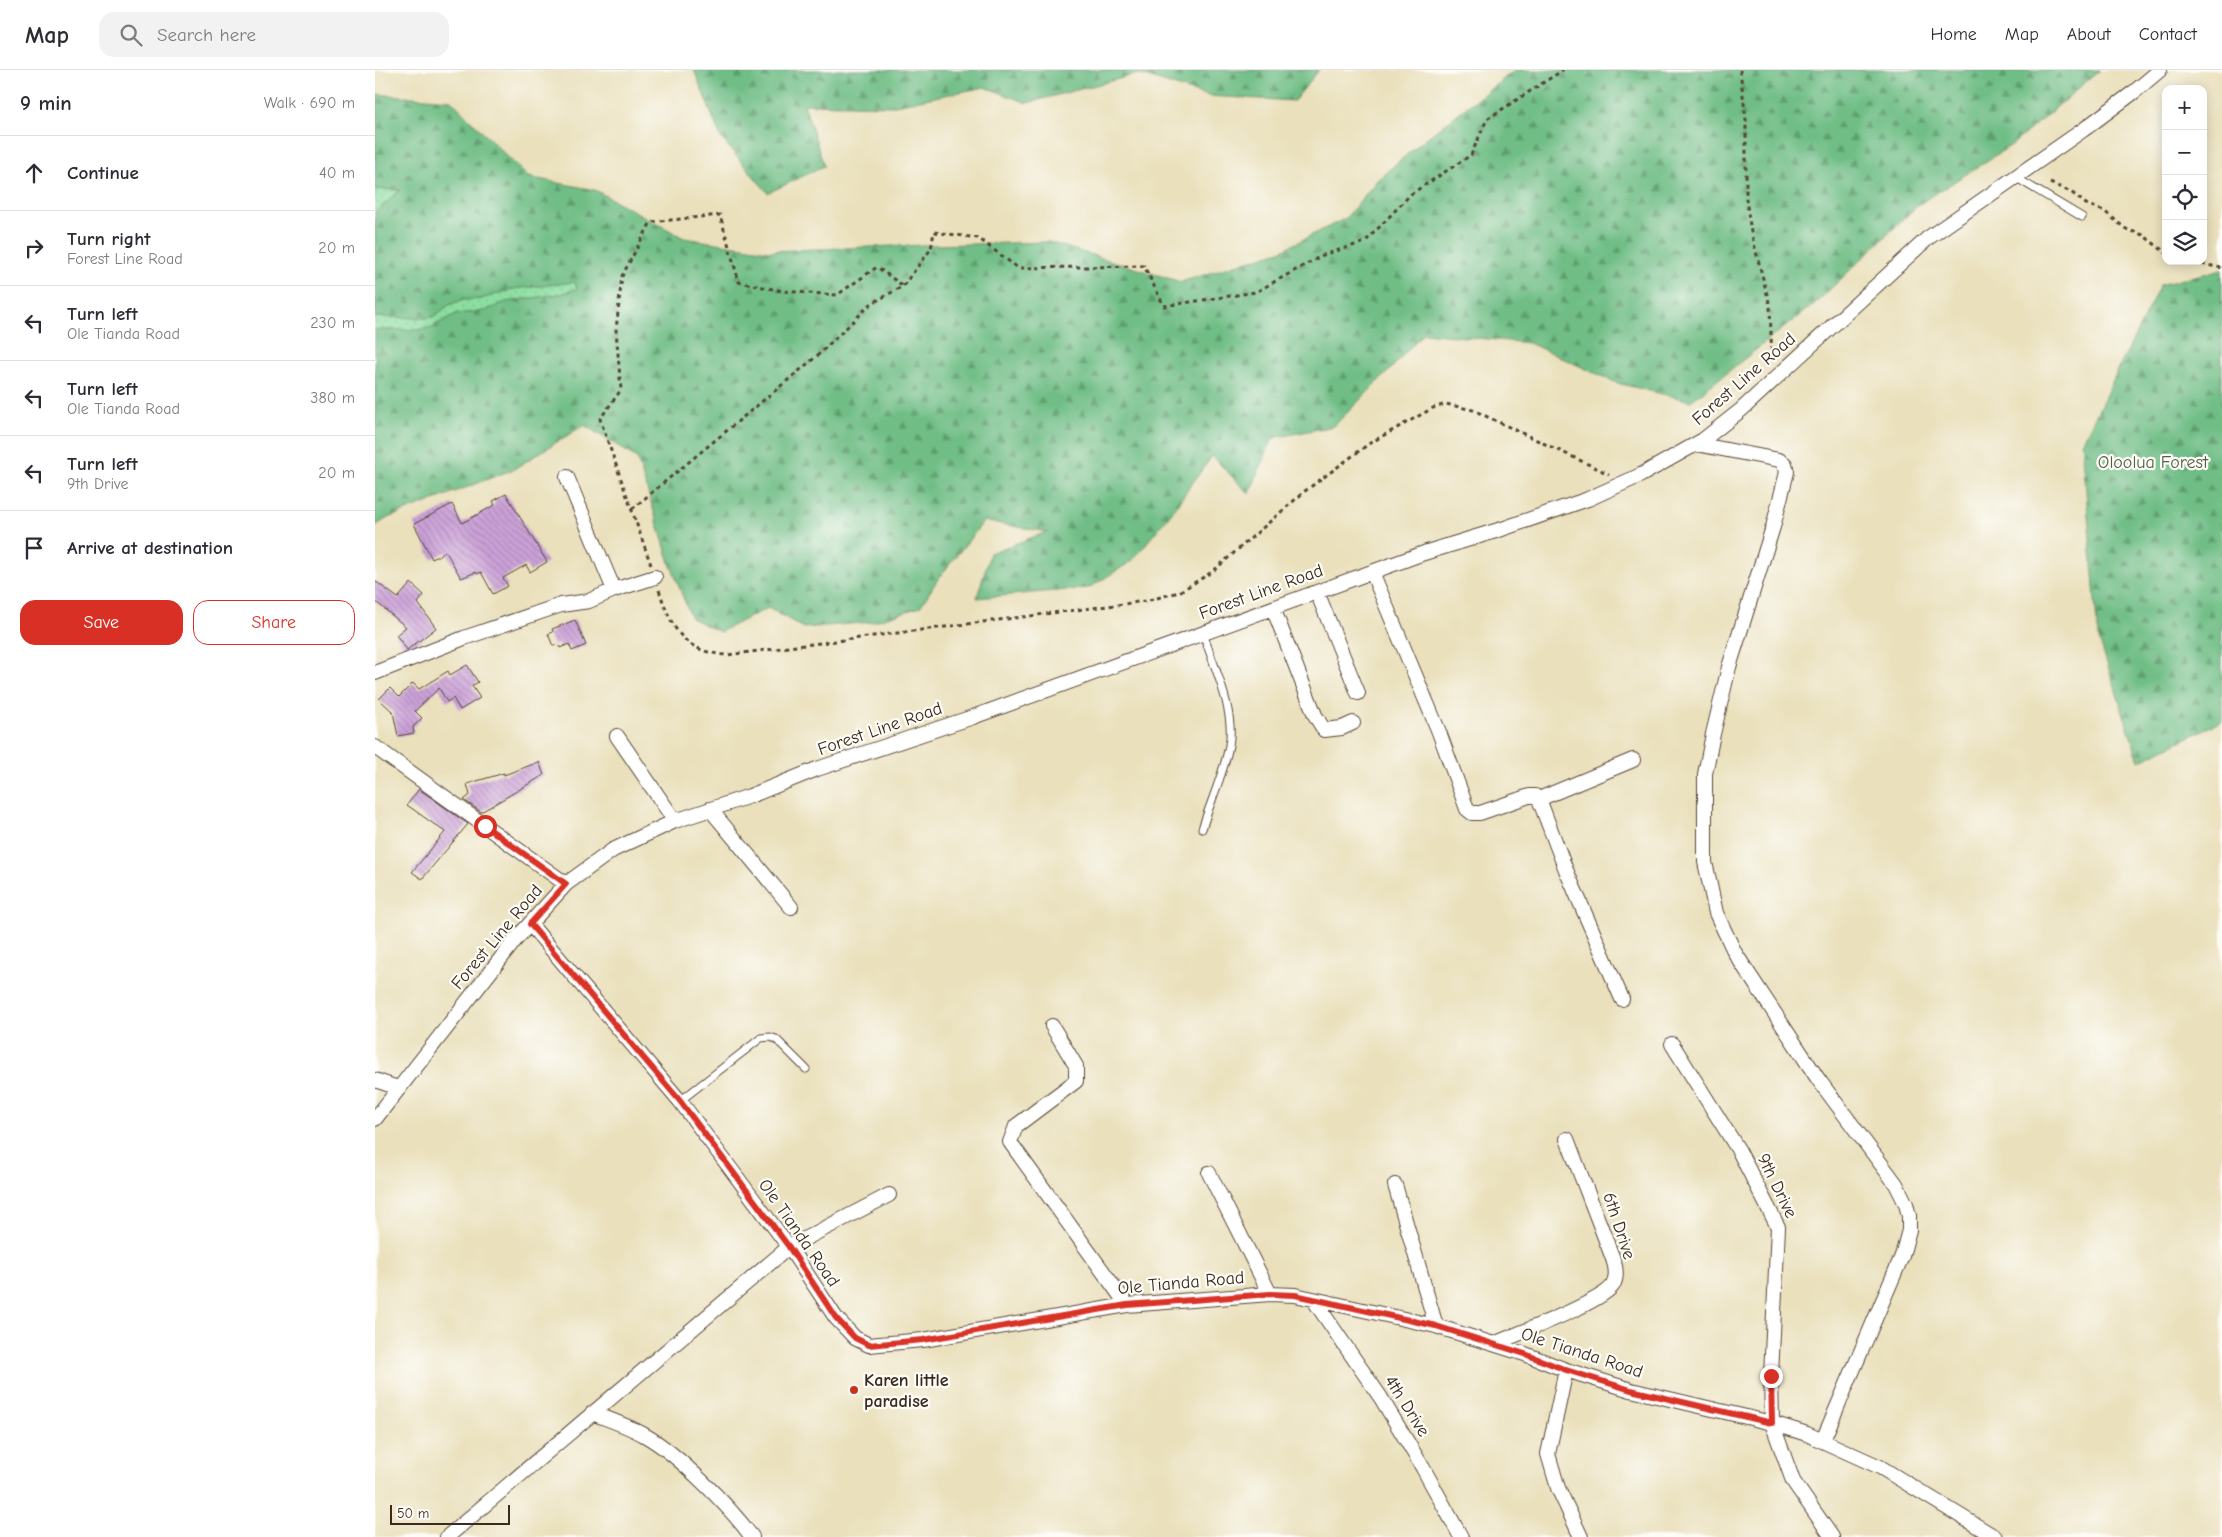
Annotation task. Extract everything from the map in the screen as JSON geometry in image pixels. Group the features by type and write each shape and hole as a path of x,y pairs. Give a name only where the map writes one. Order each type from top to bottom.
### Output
{"street":[{"name":"Forest Line Road","path":"375,1119 516,939 566,884 613,850 675,821 1424,553 1588,499 1625,482 1696,444 1741,410 1928,238 2127,98 2159,70"},
{"path":"1696,444 1779,460 1785,464 1787,472 1773,526 1729,668 1705,774 1705,862 1716,912 1735,953 1807,1064 1896,1184 1906,1204 1909,1216 1907,1239 1902,1256 1823,1440"},
{"path":"567,477 614,590"},
{"path":"1372,572 1439,732 1467,809 1472,813 1481,813 1529,796 1535,796 1539,799 1566,870 1621,999"},
{"path":"375,673 464,638 561,605 589,601 614,590 655,577"},
{"path":"1317,592 1358,693"},
{"path":"1273,608 1315,715 1324,730 1342,728 1353,723"},
{"path":"617,736 675,821"},
{"path":"375,747 566,884"},
{"path":"1539,799 1633,760"},
{"path":"710,809 791,907"},
{"name":"Ole Tianda Road","path":"530,924 680,1101 789,1247 836,1318 855,1338 869,1345 947,1336 1127,1305 1270,1294 1295,1295 1436,1326 1631,1390 1772,1423 1823,1440 1880,1467 1995,1537"},
{"path":"1052,1026 1077,1066 1076,1081 1016,1126 1010,1142 1065,1216 1127,1305"},
{"name":"9th Drive","path":"1672,1044 1739,1151 1778,1227 1771,1376 1772,1423 1793,1481 1832,1537"},
{"path":"375,1080 398,1088"},
{"name":"6th Drive","path":"1494,1344 1588,1302 1613,1285 1616,1268 1567,1139"},
{"path":"1209,1173 1270,1294"},
{"path":"1395,1185 1436,1326"},
{"path":"447,1537 789,1247 889,1195"},
{"name":"4th Drive","path":"1313,1299 1381,1398 1461,1537"},
{"path":"1566,1370 1548,1454 1556,1482 1581,1537"},
{"path":"592,1413 645,1435 663,1447 702,1483 743,1525 752,1537"}],"lane":[{"path":"2015,177 2083,217"},
{"path":"1202,829 1229,744 1230,723 1203,633"},
{"path":"680,1101 761,1038 770,1037 776,1040 806,1070"}],"path":[{"path":"632,509 817,356 871,304 903,286 931,249 934,232 978,238 1019,268 1144,266 1164,306 1256,292 1323,255 1365,242 1411,194 1471,155 1487,119 1563,70"},
{"path":"1740,70 1746,120 1746,199 1751,232 1770,306 1773,382"},
{"path":"2047,182 2071,192 2087,204 2104,211 2126,229 2143,235 2162,250"},
{"path":"903,286 877,267 837,295 782,291 739,282 720,215 651,222 622,276 615,330 621,390 600,419 665,608 685,642 697,650 727,655 1146,601 1179,592 1212,572 1305,491 1369,443 1433,408 1446,404 1473,410 1625,482"},
{"path":"2207,265 2222,268"}],"green space":[{"path":"694,70 1319,70 1294,101 1208,96 1138,74 1027,103 985,87 890,106 804,104 824,166 768,193 721,138"},
{"path":"1515,70 2100,70 2013,144 1918,205 1819,300 1691,401 1617,383 1529,343 1423,333 1388,372 1334,426 1273,438 1249,494 1212,456 1171,513 1132,561 1089,588 977,598 990,553 1047,532 984,521 938,579 920,607 872,622 804,628 768,608 720,632 691,618 670,563 637,458 584,425 514,469 388,518 375,526 375,330 418,330 432,327 456,314 484,311 506,302 560,294 577,289 575,282 513,289 481,299 461,300 449,305 435,316 427,318 375,317 375,213 400,190 375,189 375,94 451,100 528,177 595,190 684,238 769,251 1049,242 1181,282 1280,251 1346,218 1377,180 1425,139"},
{"path":"375,189 400,190 375,213"},
{"name":"Oloolua Forest","path":"2222,269 2222,721 2139,761 2098,636 2082,443 2160,285"},
{"path":"575,281 577,289 560,294 506,302 484,311 456,314 432,327 418,330 375,330 375,317 427,318 435,316 449,305 461,300 481,299 513,289"}],"building":[{"path":"506,494 547,562 530,572 526,565 503,578 508,586 493,594 481,572 461,578 446,552 432,559 414,524 452,504 462,523 495,505 493,501"},
{"path":"375,581 398,598 411,583 424,595 418,603 436,628 407,650 396,635 406,627 375,601"},
{"path":"575,620 586,645 572,651 569,644 560,648 558,644 553,646 548,634 553,632 552,629"},
{"path":"467,665 478,682 472,686 480,698 460,710 453,698 447,702 439,688 415,711 422,718 413,727 414,733 398,736 393,712 379,699 390,688 399,697 413,683 419,689 448,671 450,675"},
{"path":"539,762 544,775 481,812 464,800 470,795 467,784 504,773 504,775"},
{"path":"419,789 468,824 422,879 412,872 445,832 407,805"}],"place":[{"name":"Karen little paradise","path":"854,1390"}],"route":[{"path":"485,826 566,884 530,924 680,1101 789,1247 836,1318 855,1338 869,1345 964,1334 1127,1305 1270,1294 1295,1295 1436,1326 1467,1334 1566,1370 1631,1390 1772,1423 1771,1376"}]}
